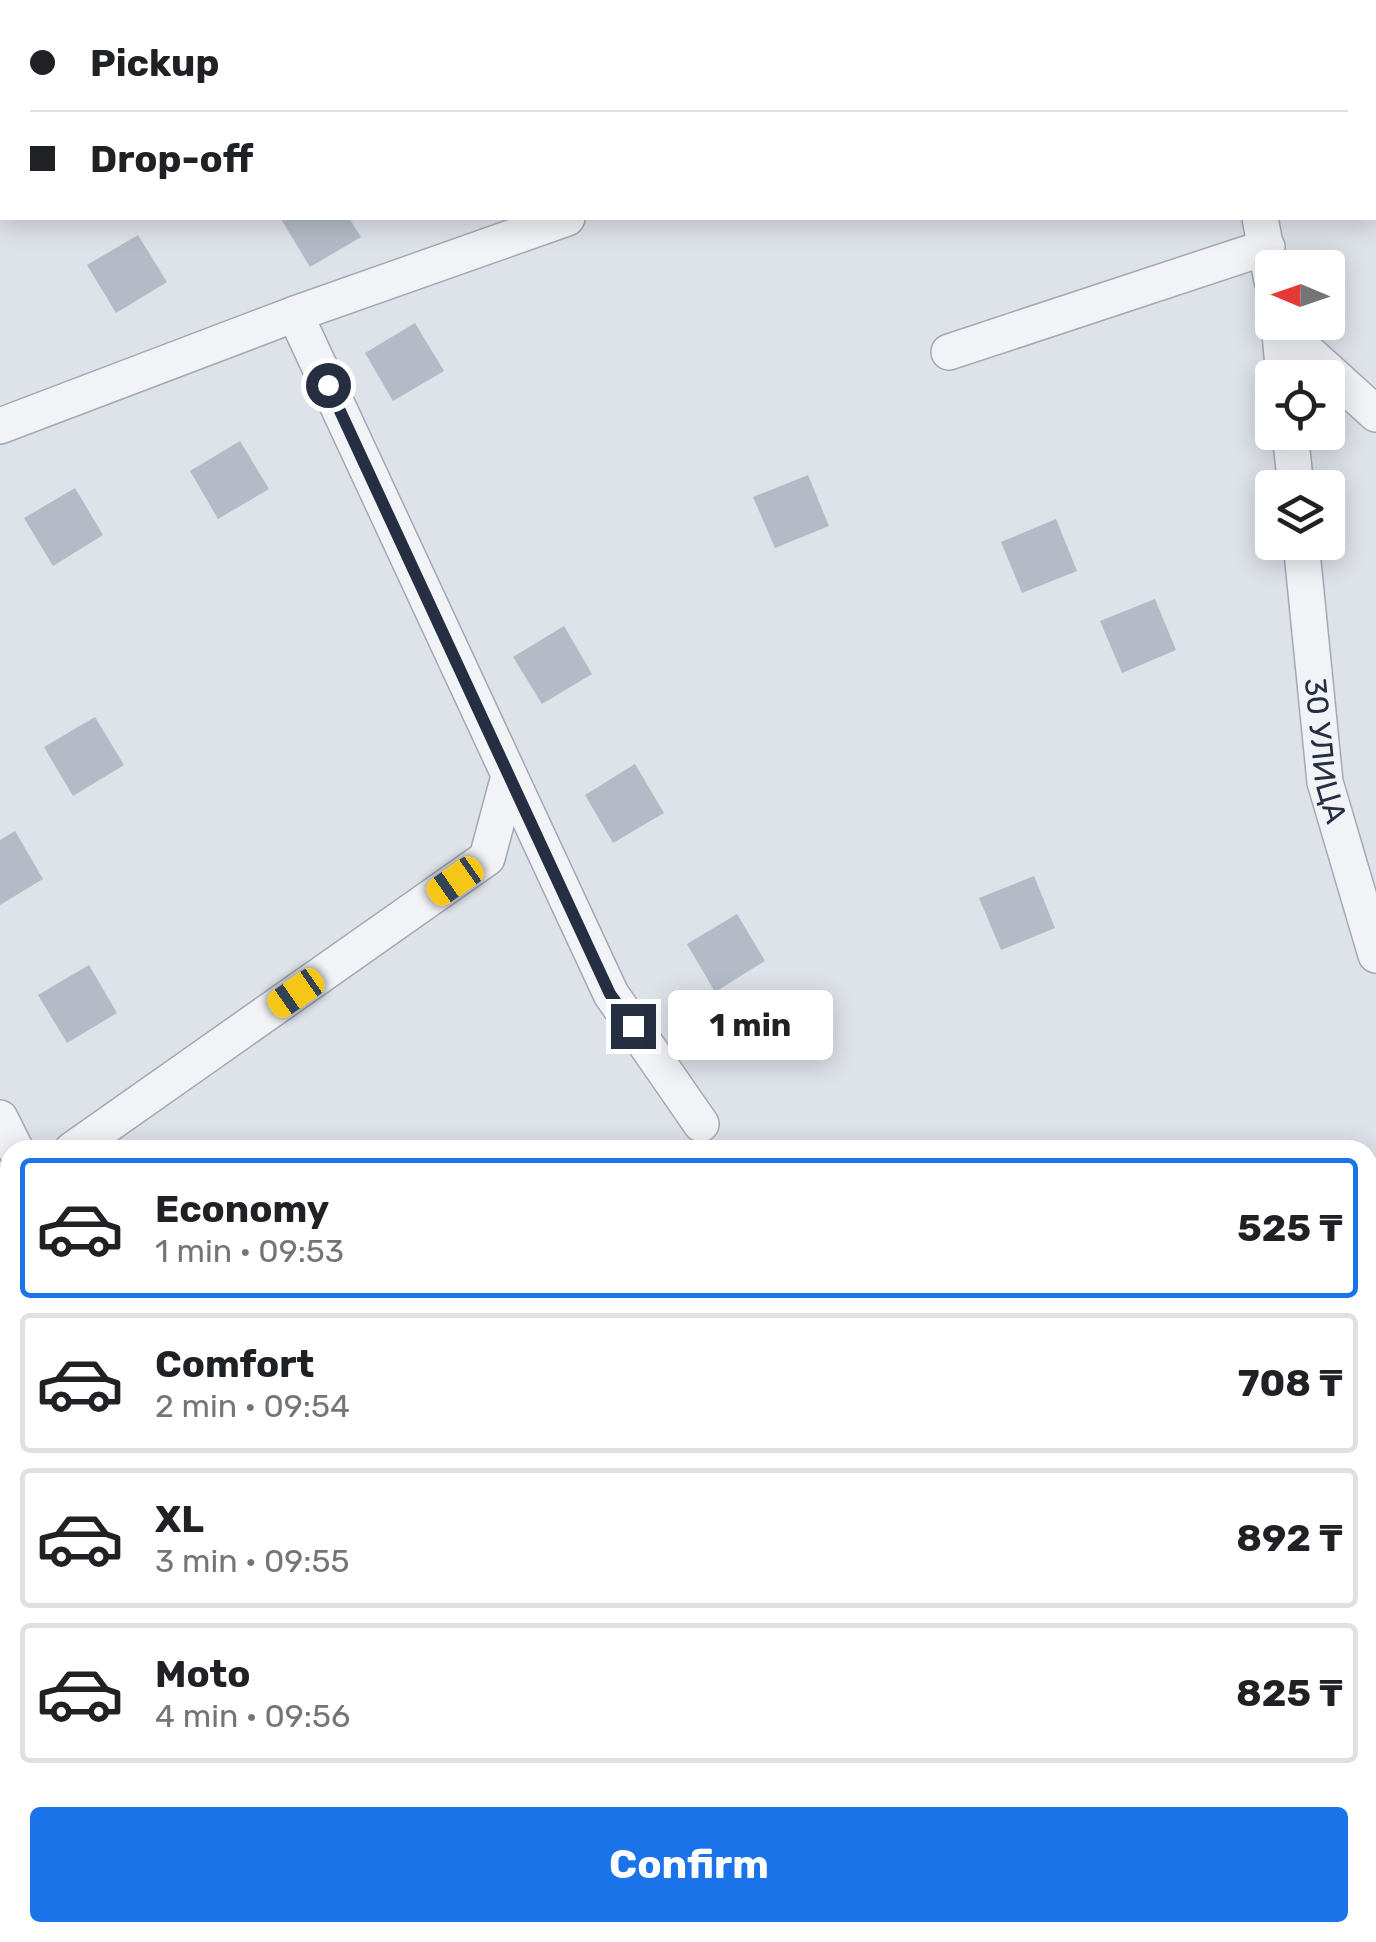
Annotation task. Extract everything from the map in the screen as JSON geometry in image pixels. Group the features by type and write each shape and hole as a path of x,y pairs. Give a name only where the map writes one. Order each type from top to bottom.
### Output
{"street":[{"path":"0,426 294,314 561,220"},
{"path":"949,352 1266,249"},
{"path":"294,314 610,994 701,1124"},
{"path":"1296,340 1376,414"},
{"name":"30 УЛИЦА","path":"1303,560 1326,782 1376,955"},
{"path":"86,1140 487,858 508,776"}],"building":[{"path":"282,220 350,220 361,237 310,267"},
{"path":"138,235 167,282 116,313 87,265"},
{"path":"415,323 444,371 393,401 365,353"},
{"path":"240,441 269,489 218,519 190,471"},
{"path":"808,475 829,526 775,548 753,497"},
{"path":"75,488 103,535 53,566 24,518"},
{"path":"1056,519 1077,571 1022,593 1001,542"},
{"path":"1155,599 1176,650 1122,673 1100,621"},
{"path":"564,626 592,674 542,704 513,657"},
{"path":"95,717 124,765 73,796 44,747"},
{"path":"635,764 664,813 613,843 585,795"},
{"path":"15,831 43,879 0,905 0,840"},
{"path":"1034,876 1055,928 1001,950 979,898"},
{"path":"737,914 765,961 715,992 687,944"},
{"path":"89,965 117,1013 67,1043 38,995"}],"route":[{"path":"328,385 610,994 633,1026"}]}
